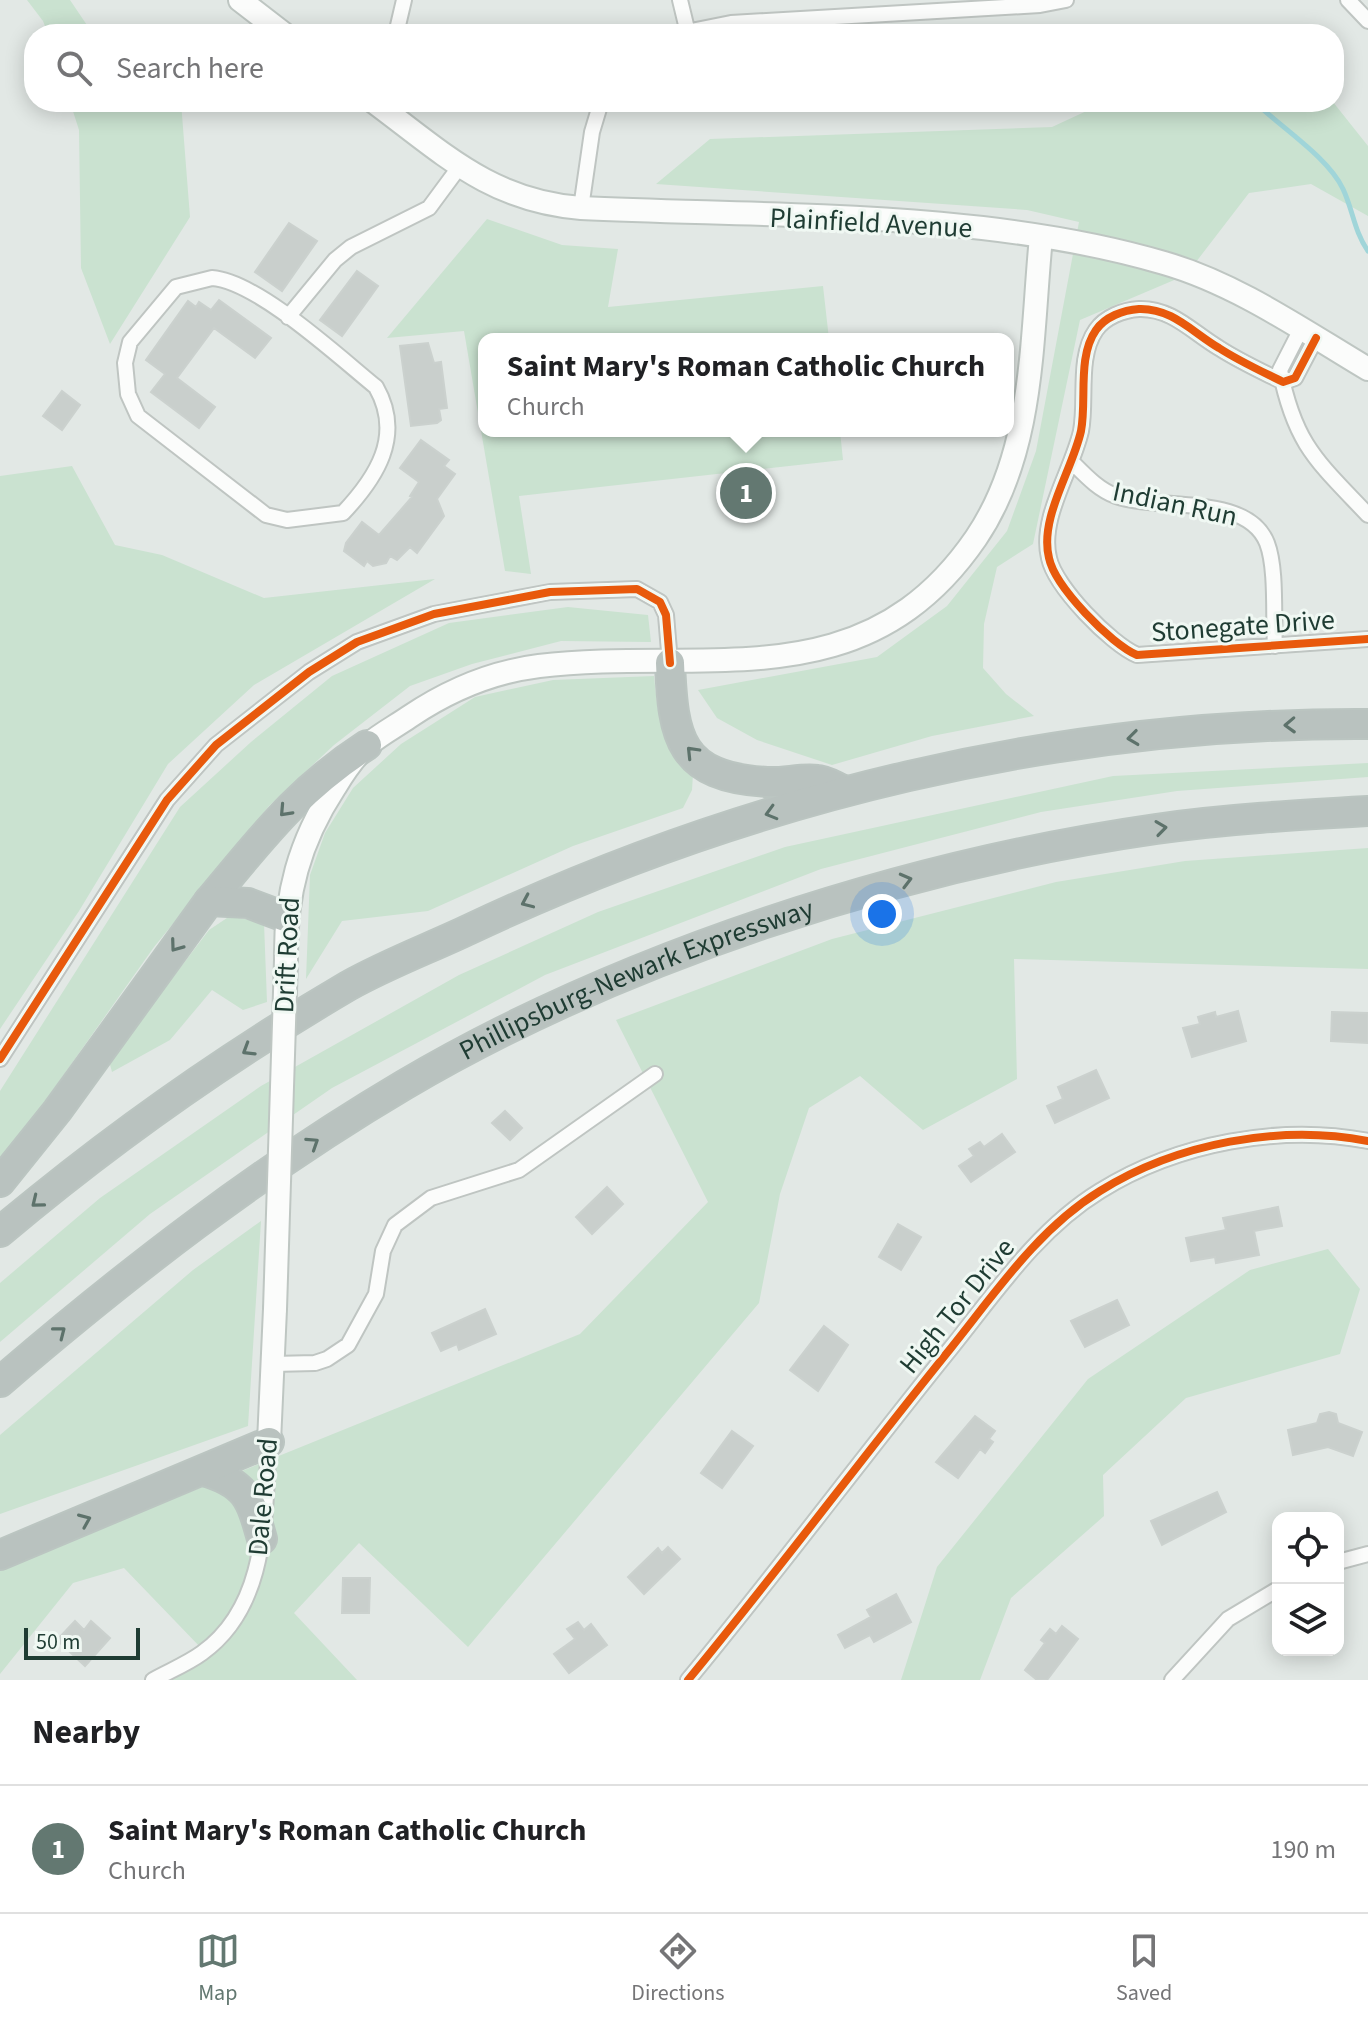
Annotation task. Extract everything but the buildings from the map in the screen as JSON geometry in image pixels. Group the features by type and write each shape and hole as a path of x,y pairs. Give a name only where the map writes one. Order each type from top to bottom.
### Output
{"highway":[{"path":"670,663 676,733 704,765 742,779 793,782 817,779 846,791"},
{"path":"0,1232 66,1178 214,1072 351,985 532,899 639,857 846,791 945,768 1070,746 1210,730 1368,724"},
{"path":"0,1182 57,1111 209,901 300,794 323,773 367,745"},
{"name":"Phillipsburg-Newark Expressway","path":"0,1382 242,1189 365,1109 463,1053 637,973 756,927 900,881 983,861 1157,828 1368,811"},
{"path":"209,901 248,903 285,917"},
{"path":"0,1555 269,1442"},
{"path":"204,1471 228,1478 246,1494 262,1539"}],"main road":[{"path":"240,0 271,24"},
{"name":"Plainfield Avenue","path":"387,112 460,166 517,197 581,208 918,223 1041,237 1166,263 1218,284 1368,369"},
{"name":"Drift Road","path":"273,1364 285,917 292,877 305,839 346,769 367,745 458,688 496,674 541,666 751,661 803,654 830,646 906,608 958,560 976,537 1008,478 1019,441 1041,237"},
{"name":"Dale Road","path":"269,1442 273,1364"}],"street":[{"path":"398,24 404,0"},
{"path":"680,0 681,24"},
{"path":"725,24 1040,5 1066,0"},
{"path":"1348,0 1368,21"},
{"path":"581,208 592,132 598,112"},
{"path":"288,317 335,260 351,247 429,208 460,166"},
{"path":"212,278 233,281 288,317 376,387 385,410 385,457 353,502 343,513 331,517 287,520 266,515 138,416 128,394 125,352 176,287 212,278"},
{"name":"Stonegate Drive","path":"1283,382 1221,349 1168,315 1138,309 1112,316 1096,331 1091,342 1082,427 1073,463 1047,532 1049,561 1057,576 1121,648 1137,655 1368,639"},
{"path":"1309,334 1295,378 1283,382 1297,432 1306,449 1368,515"},
{"name":"Indian Run","path":"1073,463 1098,487 1115,496 1226,511 1256,525 1269,550 1275,646"},
{"path":"0,1059 167,800 216,745 309,672 357,642 434,614 550,592 623,588 637,589 660,602 670,628 670,663"},
{"path":"273,1364 315,1363 348,1345 376,1294 383,1251 395,1225 431,1198 519,1170 655,1074"},
{"name":"High Tor Drive","path":"688,1680 787,1560 881,1434 1035,1244 1076,1207 1100,1191 1161,1161 1235,1142 1306,1134 1368,1141"},
{"name":"Dale Road","path":"153,1680 202,1653 219,1637 253,1583 262,1539 269,1442"},
{"path":"1344,1560 1368,1554"},
{"path":"1172,1680 1228,1619 1272,1593"}],"green space":[{"path":"27,0 70,0 86,24 44,24"},
{"path":"73,112 182,112 190,217 110,344 81,268 79,130"},
{"path":"1084,112 1341,112 1368,146 1368,216 1311,184 1249,193 1186,275 1080,320 1033,544 997,567 984,624 983,668 1006,694 1034,716 932,736 832,765 757,740 717,718 698,690 877,657 947,606 1007,531 1036,451 1079,222 1027,210 656,184 710,139 1052,127"},
{"path":"487,219 562,245 618,249 608,307 823,286 828,333 478,333 478,413 464,331 387,338"},
{"path":"482,437 841,437 843,460 519,496 531,574 505,571"},
{"path":"72,466 115,545 162,555 264,598 435,579 254,685 168,764 79,911 0,1029 0,476"},
{"path":"568,607 648,615 651,642 561,641 472,664 410,686 334,745 269,806 154,947 0,1165 0,1091 180,807 251,742 332,676 449,623"},
{"path":"654,676 659,717 667,743 682,765 693,774 692,790 683,808 573,846 428,911 342,921 306,979 310,875 325,833 353,788 401,744 475,697 553,680"},
{"path":"1368,763 1368,777 1177,791 1041,812 821,869 545,975 332,1088 150,1214 0,1342 0,1283 100,1198 261,1086 459,975 598,912 785,847 1113,776"},
{"path":"1368,848 1368,969 1014,959 1017,1079 923,1130 860,1076 809,1108 780,1194 759,1303 468,1647 359,1543 294,1613 357,1680 168,1680 202,1649 124,1568 73,1583 0,1674 0,1569 580,1334 708,1202 616,1020 832,939 1056,882 1185,861"},
{"path":"230,916 264,923 267,1002 243,1010 212,990 170,1040 112,1072 109,1061 209,930"},
{"path":"261,1221 248,1426 0,1514 0,1435 193,1270"},
{"path":"1328,1249 1360,1289 1340,1354 1186,1398 1103,1475 1104,1516 1011,1598 980,1680 901,1680 937,1567 1088,1379 1250,1270"}],"waterway":[{"path":"1267,112 1315,154 1336,177 1368,251"}],"cycle path":[{"path":"1316,338 1295,378 1283,382 1234,357 1162,312 1139,309 1104,321 1096,330 1086,353 1081,431 1052,511 1047,543 1049,558 1053,570 1073,599 1099,627 1137,655 1368,639"},
{"path":"0,1059 167,800 216,745 309,672 357,642 434,614 550,592 637,589 660,602 666,615 670,663"},
{"path":"688,1680 1002,1284 1037,1243 1078,1206 1130,1174 1195,1150 1230,1142 1300,1135 1368,1141"}],"place":[{"name":"Saint Mary's Roman Catholic Church","path":"746,493"}]}
